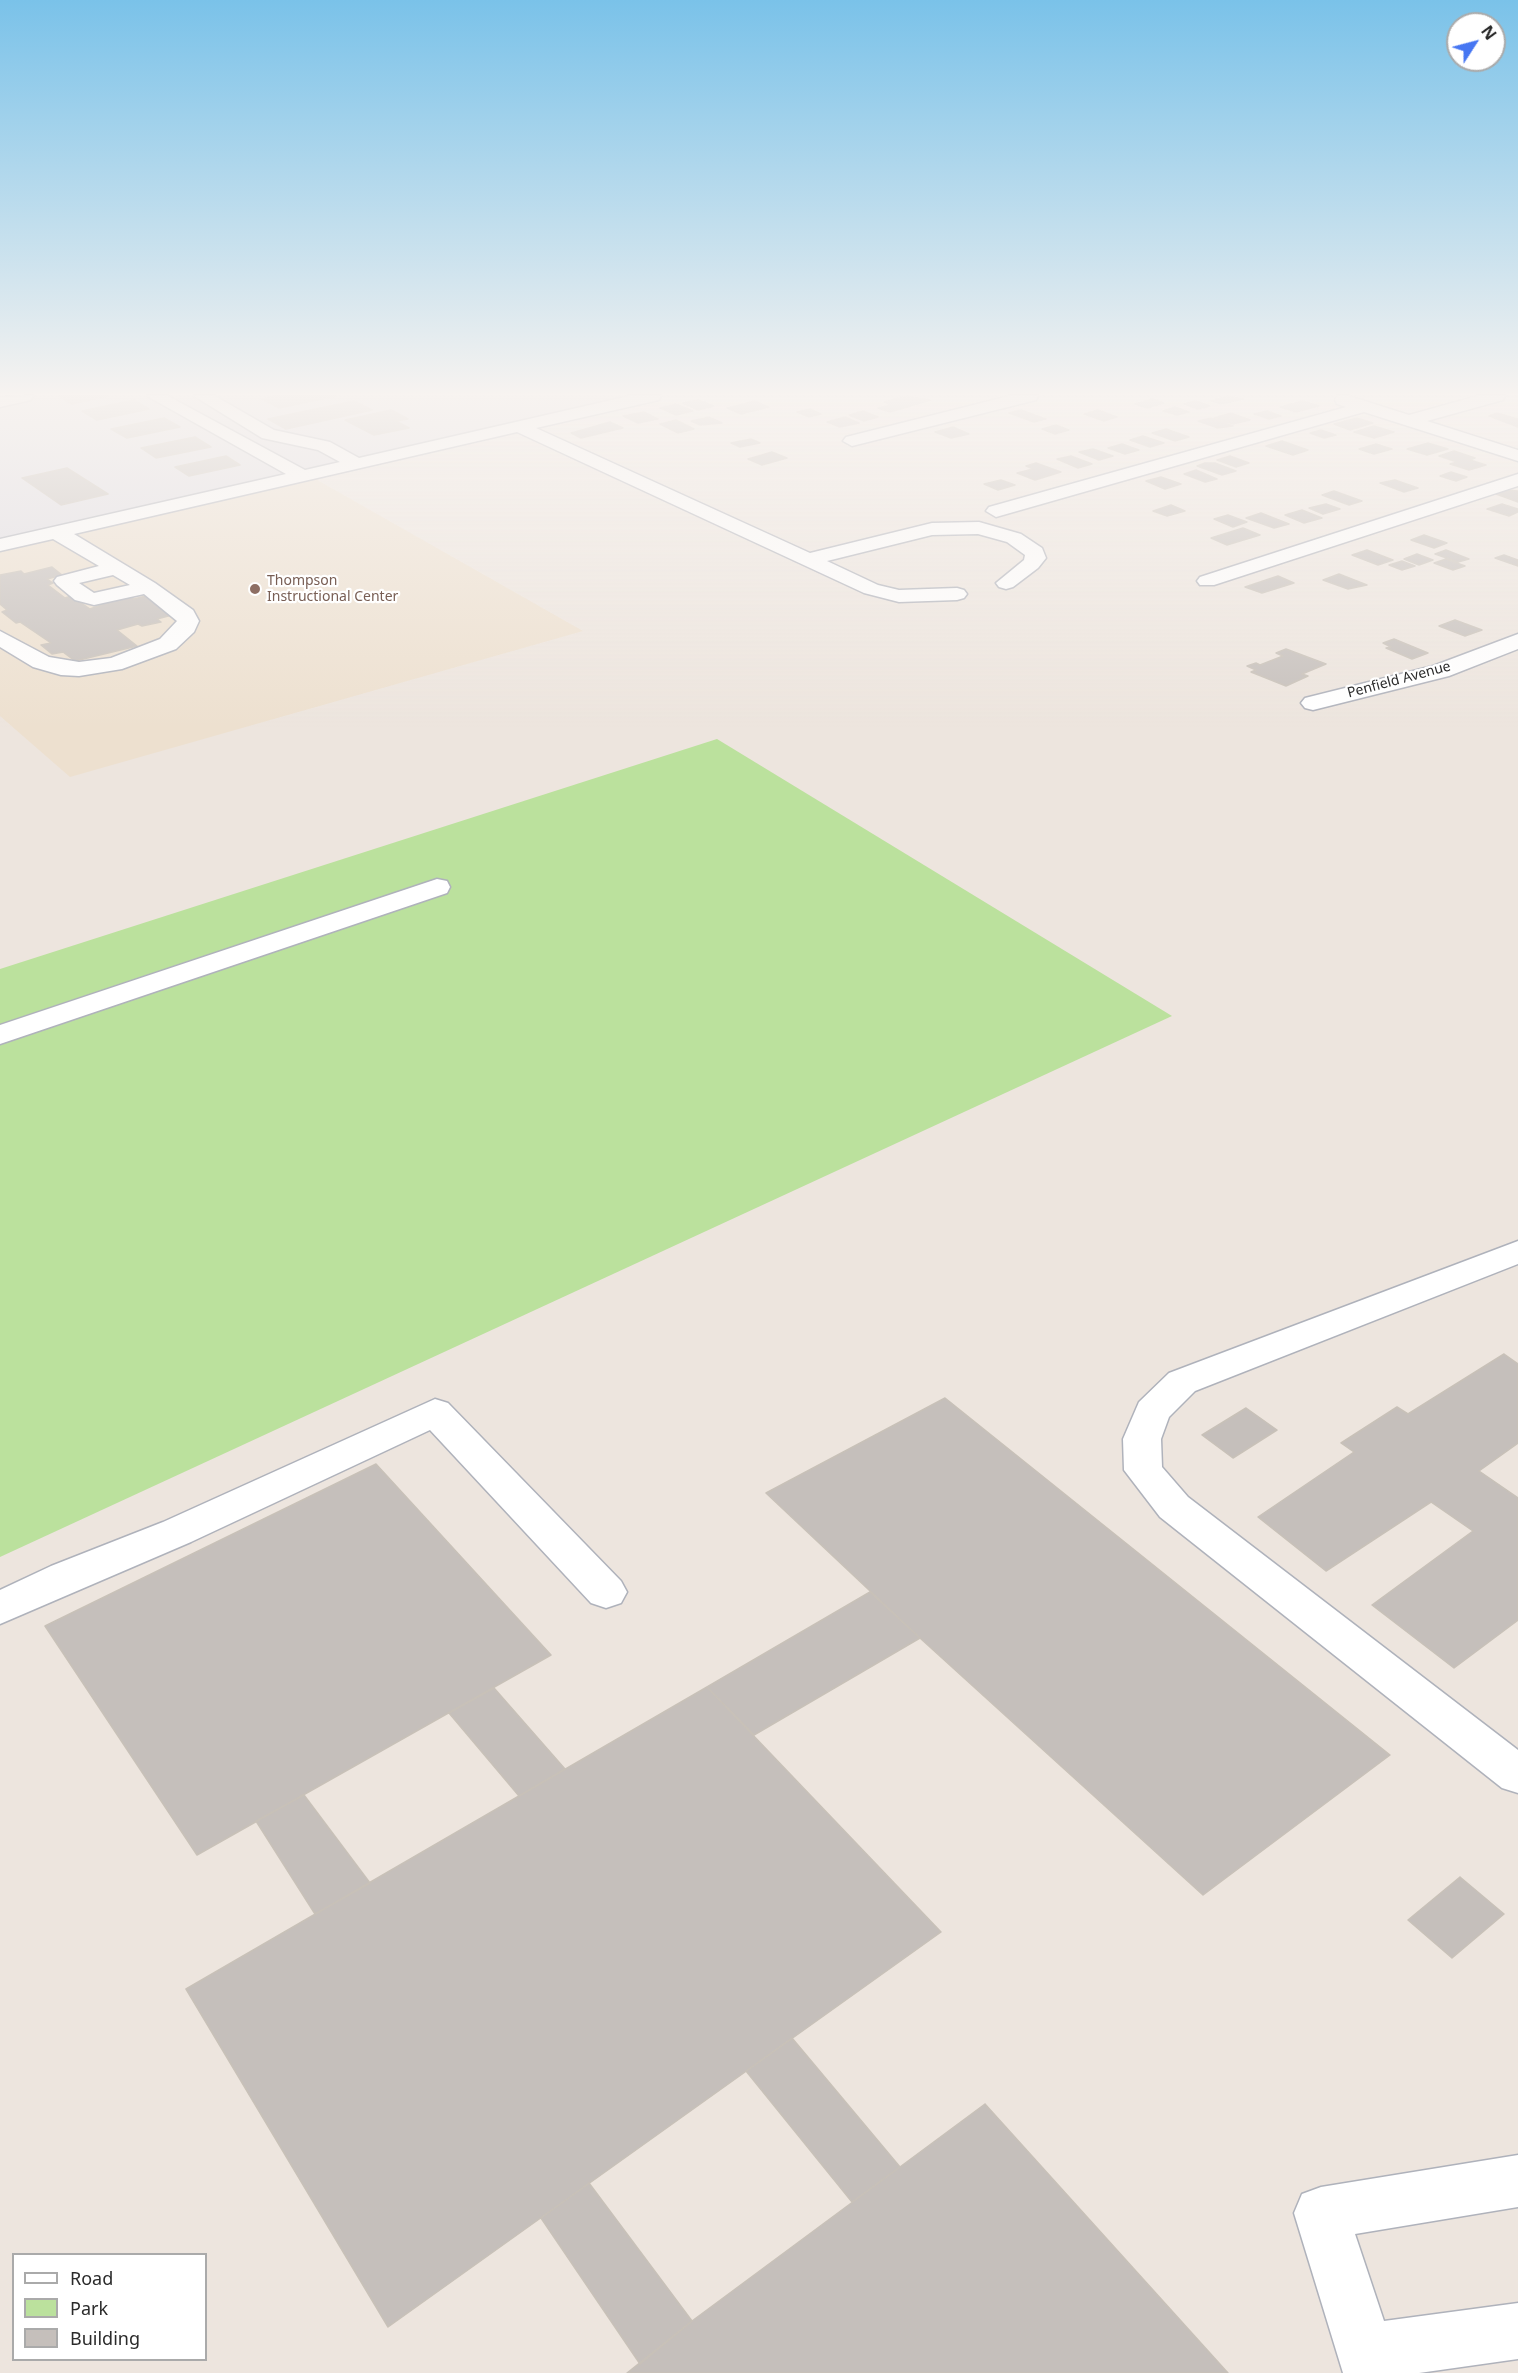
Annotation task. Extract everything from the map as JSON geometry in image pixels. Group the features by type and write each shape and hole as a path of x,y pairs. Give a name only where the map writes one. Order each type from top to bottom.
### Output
{"street":[{"path":"4,538 155,519 197,507"},
{"path":"692,507 871,589 899,596 957,594"},
{"path":"996,512 1014,507"},
{"path":"1208,581 1436,507"},
{"path":"807,560 932,529 980,528 1014,538 1035,552 1036,558 1031,564 1006,584"},
{"path":"0,638 32,659 61,668 97,668 133,658 168,644 186,627 188,621 185,615 148,587 57,532"},
{"path":"84,549 109,543"},
{"path":"115,568 64,581 82,596 94,599 148,587"},
{"name":"Penfield Avenue","path":"1313,703 1441,671 1518,641"},
{"path":"0,1035 437,886"},
{"path":"1518,1252 1182,1382 1152,1411 1142,1439 1143,1470 1174,1507 1518,1775"},
{"path":"0,1608 65,1577 177,1532 435,1412 606,1592"},
{"path":"1518,2181 1321,2213 1369,2363 1518,2331"}],"shaded area":[{"path":"0,507 159,507 0,543"},
{"name":"Thompson Instructional Center","path":"181,507 364,507 583,631 70,777 0,716 0,548"}],"green space":[{"path":"717,739 1172,1016 0,1557 0,969"}],"building":[{"path":"1175,507 1185,511 1167,516 1153,511"},
{"path":"1334,507 1340,509 1323,514 1309,508"},
{"path":"1511,507 1518,509 1518,512 1509,516 1487,509"},
{"path":"1302,510 1322,518 1304,523 1285,515"},
{"path":"1261,513 1289,524 1274,528 1246,518"},
{"path":"1228,515 1247,522 1233,527 1214,519"},
{"path":"1243,528 1260,535 1227,545 1211,538"},
{"path":"1424,535 1447,543 1434,548 1411,540"},
{"path":"1367,550 1393,560 1378,565 1352,555"},
{"path":"1446,550 1469,559 1458,562 1435,554"},
{"path":"1417,554 1433,560 1419,565 1404,559"},
{"path":"1504,555 1518,560 1518,566 1495,558"},
{"path":"1446,559 1465,566 1453,570 1434,563"},
{"path":"1402,561 1415,566 1402,570 1389,565"},
{"path":"52,567 62,575 47,579 53,583 48,585 65,598 71,596 90,609 129,595 134,599 146,596 172,615 157,619 161,622 142,626 138,624 117,630 137,646 75,661 63,652 52,654 41,645 51,643 20,622 16,623 2,612 7,610 0,604 0,575 21,571 24,574"},
{"path":"1339,574 1367,585 1348,589 1323,580"},
{"path":"1278,576 1294,583 1262,593 1245,587"},
{"path":"1455,620 1482,630 1465,636 1439,626"},
{"path":"1394,639 1428,653 1412,659 1386,648 1391,647 1383,643"},
{"path":"1286,649 1326,664 1302,674 1308,676 1286,686 1251,672 1256,670 1247,666 1256,663 1260,665 1283,656 1276,653"},
{"path":"1504,1354 1518,1364 1518,1443 1479,1471 1518,1498 1518,1620 1454,1668 1372,1605 1473,1531 1431,1502 1326,1571 1258,1517 1354,1452 1341,1443 1397,1407 1408,1414"},
{"path":"945,1398 1390,1755 1203,1895 920,1638 766,1493"},
{"path":"1246,1408 1277,1430 1233,1458 1202,1435"},
{"path":"376,1464 551,1655 197,1855 45,1626"},
{"path":"870,1592 920,1638 754,1735 707,1687"},
{"path":"707,1687 941,1932 388,2327 186,1989"},
{"path":"494,1688 565,1769 519,1796 449,1713"},
{"path":"304,1795 370,1883 315,1914 256,1821"},
{"path":"1460,1877 1504,1914 1452,1958 1408,1920"},
{"path":"792,2038 900,2167 852,2202 746,2071"},
{"path":"985,2104 1228,2373 627,2373 692,2321"},
{"path":"589,2183 692,2321 640,2364 541,2218"}],"place":[{"name":"Thompson Instructional Center","path":"255,589"}]}
